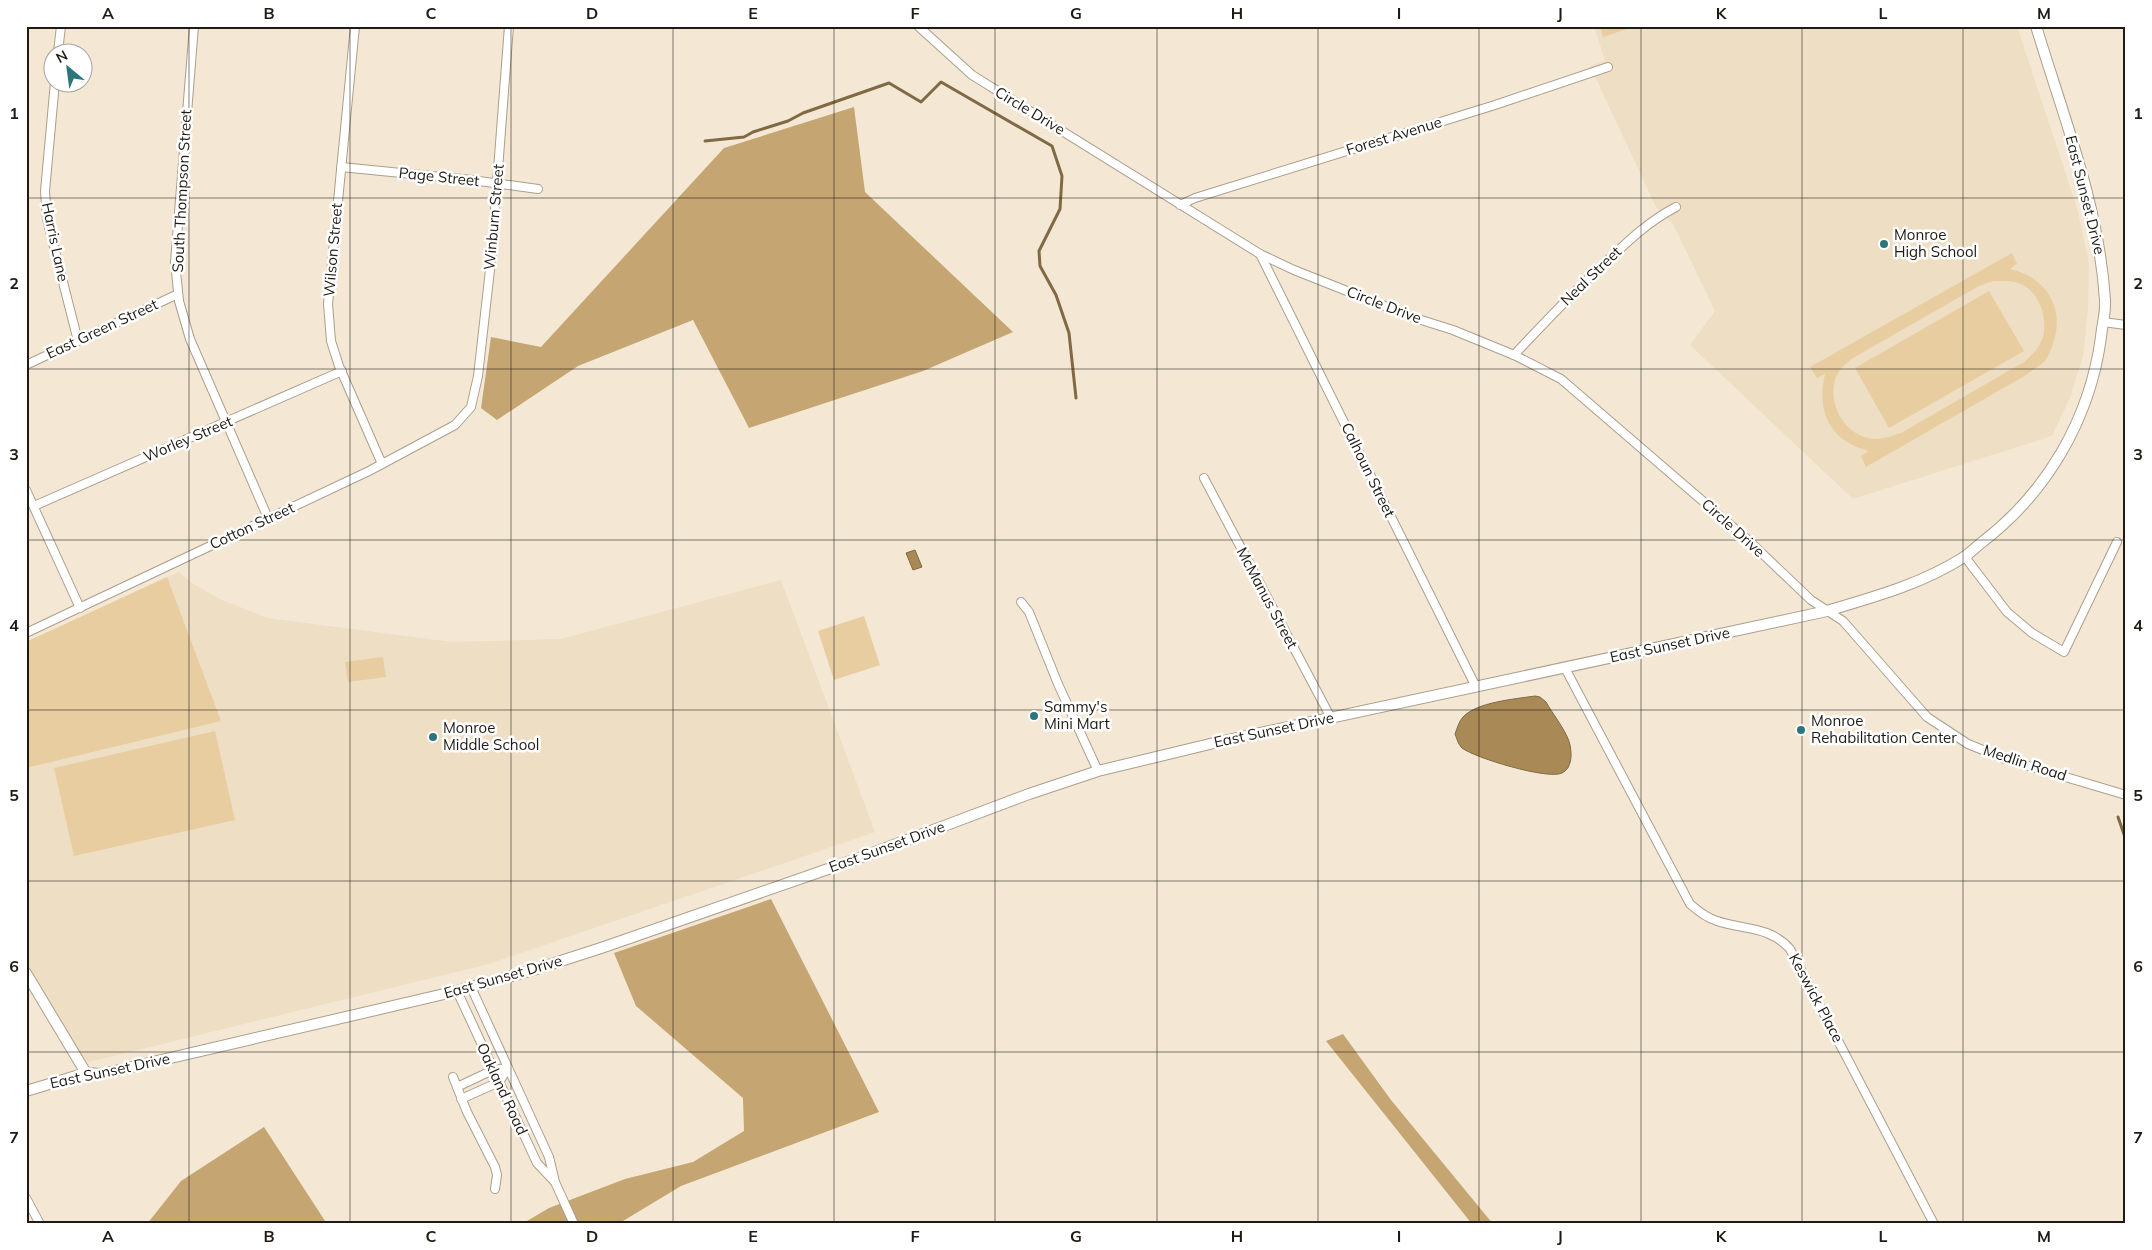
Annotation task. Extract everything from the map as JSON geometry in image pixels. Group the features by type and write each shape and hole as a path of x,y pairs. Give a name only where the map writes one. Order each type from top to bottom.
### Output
{"street":[{"path":"59,42 61,26"},
{"name":"South Thompson Street","path":"194,26 175,262 178,294 190,339 268,518"},
{"name":"Wilson Street","path":"355,26 328,304 331,341 382,464"},
{"name":"Winburn Street","path":"471,407 478,376 491,261 510,26"},
{"name":"Circle Drive","path":"918,26 972,75 1260,254 1312,277 1514,355 1561,380 1741,534 1811,600 1827,611"},
{"name":"East Sunset Drive","path":"26,1091 86,1073 102,1074 457,991 532,970 613,944 851,861 1024,796 1098,771 1214,743 1827,611 1912,583 1965,557 2019,511 2057,461 2077,423 2090,392 2097,368 2105,302 2097,232 2080,166 2036,26"},
{"name":"Forest Avenue","path":"1180,205 1196,198 1495,106 1608,67"},
{"name":"Harris Lane","path":"54,92 45,191 47,219 78,341"},
{"name":"Page Street","path":"341,167 538,188"},
{"name":"Neal Street","path":"1514,355 1567,298 1634,236 1656,218 1676,207"},
{"name":"Calhoun Street","path":"1260,254 1476,687"},
{"name":"East Green Street","path":"26,364 178,294"},
{"path":"2103,322 2126,325"},
{"name":"Worley Street","path":"34,506 342,371"},
{"name":"Cotton Street","path":"26,633 382,464 455,425 471,407"},
{"name":"McManus Street","path":"1204,478 1331,718"},
{"path":"26,490 80,608"},
{"path":"1965,557 2007,612 2032,633 2064,652 2117,542"},
{"path":"1021,602 1030,612 1058,684 1098,771"},
{"name":"Medlin Road","path":"1827,611 1843,621 1927,717 1968,744 2005,759 2126,795"},
{"name":"Keswick Place","path":"1565,668 1690,904 1717,921 1750,927 1781,938 1790,949 1934,1224"},
{"path":"26,973 86,1073"},
{"name":"Oakland Road","path":"471,987 549,1157 555,1182 574,1224"},
{"name":"Oakland Road","path":"457,991 537,1163 555,1182"},
{"path":"457,1087 493,1070 508,1068"},
{"path":"461,1099 499,1082 508,1068"},
{"path":"453,1077 461,1099 495,1167 497,1175 495,1189"},
{"path":"26,1198 40,1224"}],"shaded area":[{"name":"Monroe High School","path":"1594,26 2017,26 2078,211 2089,264 2088,310 2083,356 2070,398 2052,436 1853,499 1690,345 1715,311 1673,224 1656,207 1590,66 1605,61"},
{"path":"1600,26 1636,26 1603,37"},
{"path":"854,107 865,192 1013,332 923,371 749,428 693,320 578,366 497,420 481,408 491,337 541,347 724,148"},
{"path":"2012,253 2017,264 2010,269 2032,278 2041,285 2054,304 2057,327 2048,356 2043,363 2026,375 1866,467 1861,456 1869,451 1844,440 1829,423 1823,401 1825,374 1817,378 1810,367","holes":["1993,281 2021,284 2028,288 2038,301 2044,317 2044,334 2036,350 2024,362 1901,433 1874,439 1863,437 1846,425 1840,416 1834,396 1834,385 1837,375 1844,365 1979,286"]},
{"path":"1989,291 2024,351 1889,428 1855,368"},
{"path":"915,550 922,567 913,570 906,553"},
{"name":"Monroe Middle School","path":"179,572 192,583 222,600 268,618 452,642 561,639 781,580 875,832 489,964 89,1062 85,1061 26,964 26,642"},
{"path":"167,577 221,721 26,768 26,642"},
{"path":"864,616 880,665 834,680 818,631"},
{"path":"383,657 386,677 348,682 345,662"},
{"path":"1535,696 1540,697 1546,702 1569,740 1571,757 1568,768 1565,771 1554,774 1528,771 1481,757 1462,748 1455,734 1459,723 1469,712 1497,702"},
{"path":"215,731 235,820 74,856 54,768"},
{"path":"771,899 879,1112 681,1186 618,1224 522,1224 549,1208 625,1179 693,1162 744,1131 743,1098 636,1006 614,953"},
{"path":"1343,1034 1391,1100 1493,1224 1472,1224 1326,1041"},
{"path":"264,1127 327,1224 147,1224 181,1181"}],"waterway":[{"path":"705,141 744,137 753,132 788,121 803,113 889,83 921,102 941,82 1052,146 1062,176 1060,209 1039,251 1040,266 1056,295 1069,333 1076,398"},
{"path":"2118,817 2126,840"}],"place":[{"name":"Monroe High School","path":"1884,244"},
{"name":"Sammy's Mini Mart","path":"1034,716"},
{"name":"Monroe Rehabilitation Center","path":"1801,730"},
{"name":"Monroe Middle School","path":"433,737"}]}
